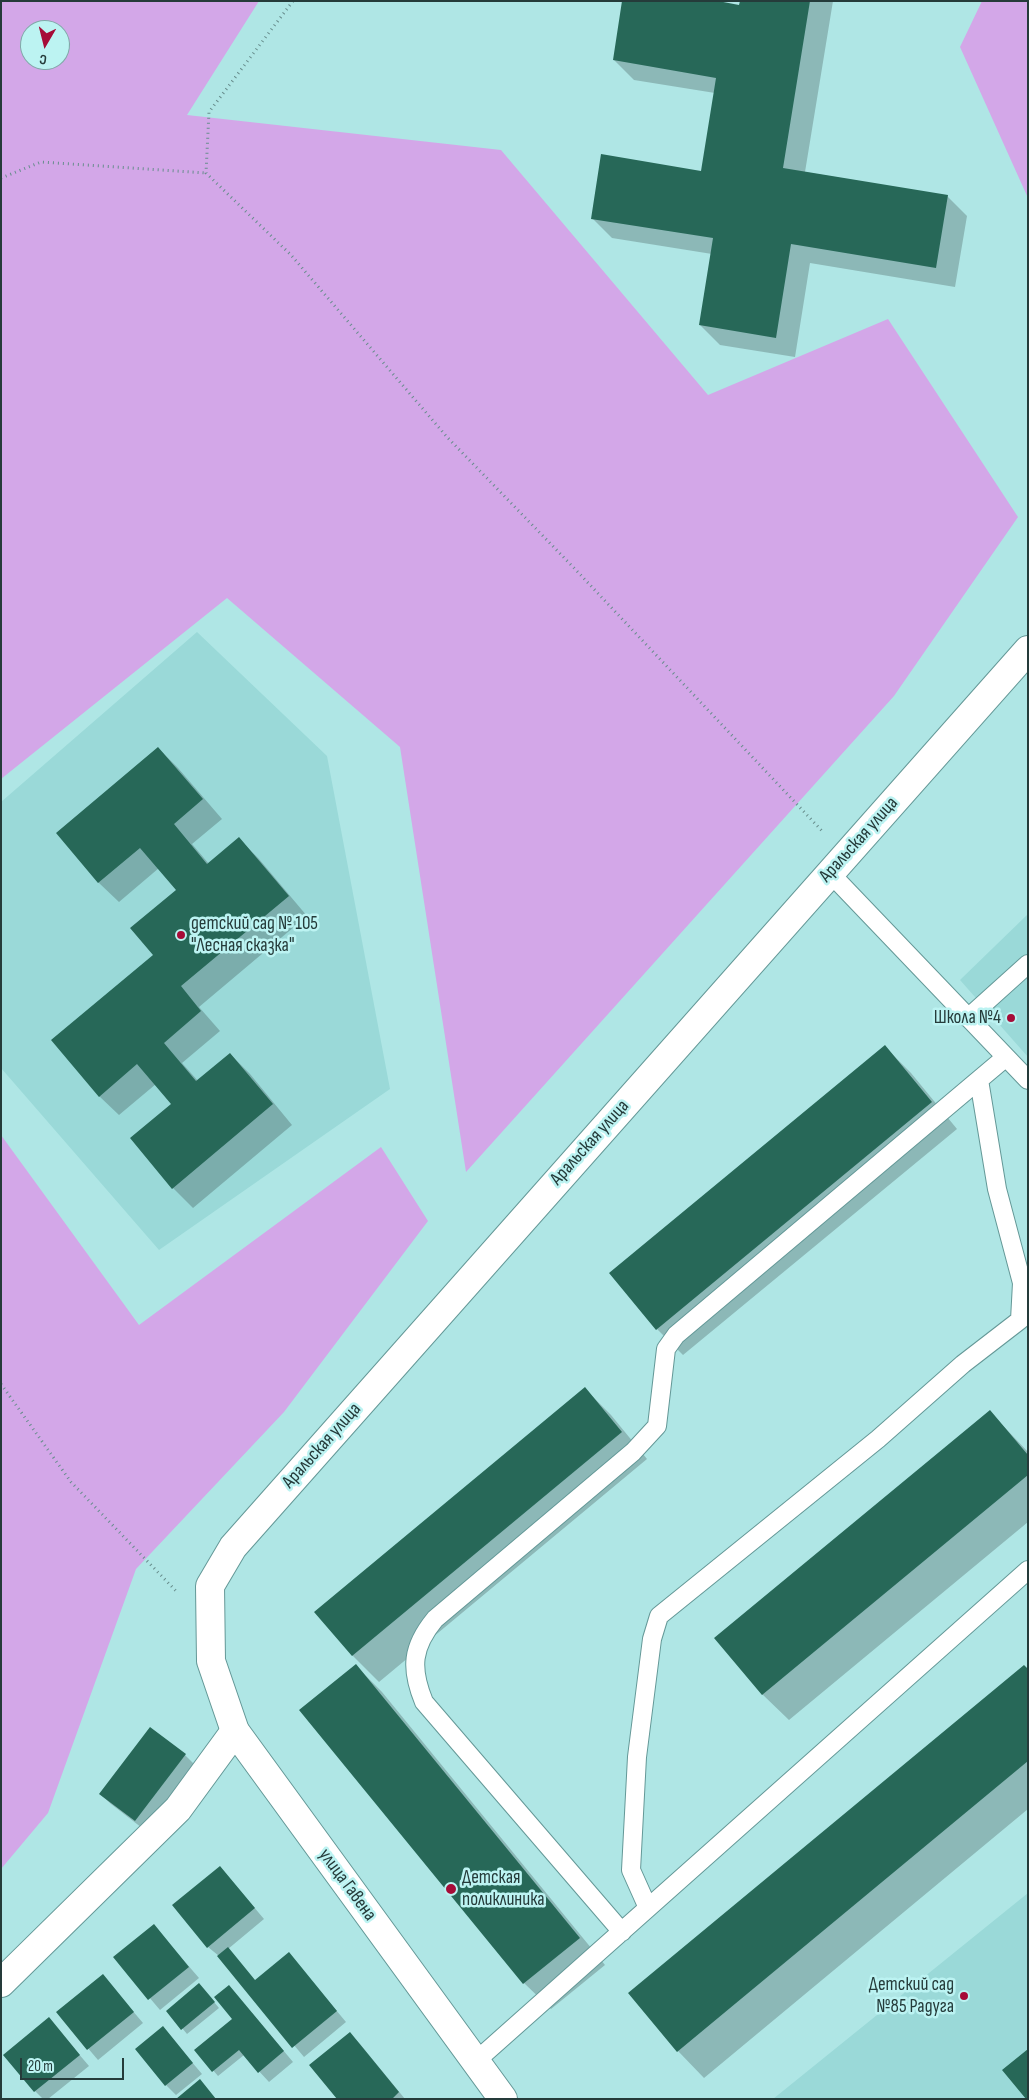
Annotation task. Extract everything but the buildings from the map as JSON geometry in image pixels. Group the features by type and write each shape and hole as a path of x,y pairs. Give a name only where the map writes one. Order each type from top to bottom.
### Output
{"street":[{"name":"Аральская улица","path":"211,1660 210,1586 233,1546 1028,650"},
{"name":"улица Гавена","path":"211,1660 235,1731 476,2061 499,2097"},
{"path":"1,1983 178,1809 235,1731"}],"lane":[{"path":"838,864 968,1018 1028,1080"},
{"path":"968,1018 1028,964"},
{"path":"622,1932 424,1702 418,1688 414,1669 417,1649 424,1633 435,1619 633,1452 656,1426 662,1396 666,1349 676,1335 1006,1057"},
{"path":"648,1908 631,1870 636,1757 652,1639 659,1616 878,1438 963,1364 1020,1320 1022,1283 997,1188 979,1080"},
{"path":"476,2061 1028,1570"}],"path":[{"path":"206,173 209,112 293,1"},
{"path":"1,178 41,162 206,173 291,255 447,437 575,570 838,864"},
{"path":"1,1384 71,1482 210,1626"}],"shaded area":[{"path":"1,1 259,1 187,115 501,150 708,395 888,319 1018,517 894,696 466,1172 400,747 227,598 1,779"},
{"path":"982,1 1028,1 1028,198 960,47"},
{"name":"детский сад № 105 \"Лесная сказка\"","path":"197,632 327,756 390,1089 159,1250 1,1068 1,802"},
{"name":"Школа №4","path":"1028,914 1028,1057 960,980"},
{"path":"1,1135 139,1325 381,1147 428,1221 284,1412 136,1569 48,1813 1,1869"},
{"name":"Детский сад №85 Радуга","path":"1028,1893 1028,2099 773,2099"}],"place":[{"name":"детский сад № 105 \"Лесная сказка\"","path":"181,935"},
{"name":"Школа №4","path":"1011,1018"},
{"name":"Детская поликлиника","path":"451,1889"},
{"name":"Детский сад №85 Радуга","path":"964,1996"}]}
